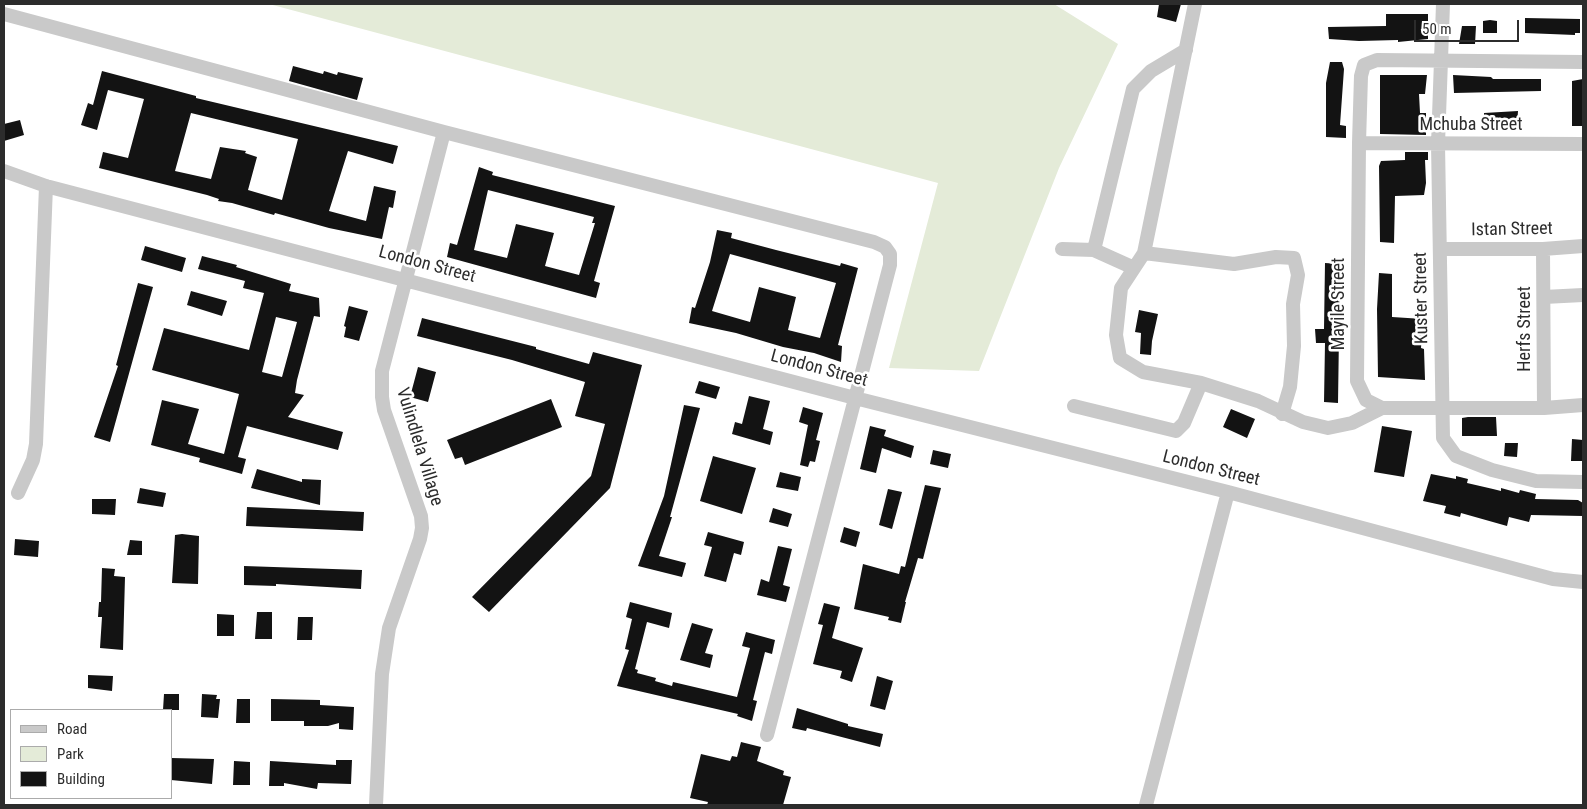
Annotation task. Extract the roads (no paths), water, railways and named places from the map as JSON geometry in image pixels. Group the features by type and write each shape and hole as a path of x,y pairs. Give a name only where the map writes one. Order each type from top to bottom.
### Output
{"street":[{"path":"1195,4 1144,253 1121,288 1116,335 1120,358 1143,372 1201,383 1258,401 1282,414 1303,422 1328,428 1352,423 1382,408 1544,408 1583,405"},
{"name":"Kuster Street","path":"1443,4 1438,144 1443,438 1456,456 1464,461 1536,481 1583,482"},
{"path":"4,14 444,132 874,242 885,247 890,254 890,266 767,735"},
{"path":"1094,250 1133,89 1151,70 1186,50"},
{"name":"Mayile Street","path":"1382,408 1366,400 1357,381 1361,76 1364,65 1377,60 1441,61"},
{"path":"1441,61 1583,62"},
{"name":"Vulindlela Village","path":"376,805 382,674 389,628 420,539 422,528 421,516 382,397 382,371 444,132"},
{"name":"Mchuba Street","path":"1359,144 1583,144"},
{"name":"London Street","path":"4,171 46,186 855,398 1228,492 1552,579 1583,582"},
{"path":"18,493 33,460 36,444 46,186"},
{"name":"Istan Street","path":"1440,249 1543,250 1583,246"},
{"path":"1062,249 1094,250 1134,268"},
{"name":"Herfs Street","path":"1543,250 1544,408"},
{"path":"1144,253 1234,264 1276,256 1294,258 1298,274 1293,304 1294,346 1290,387 1282,414"},
{"path":"1544,297 1583,295"},
{"path":"1074,406 1176,431 1184,423 1201,383"},
{"path":"1146,805 1228,492"}]}
